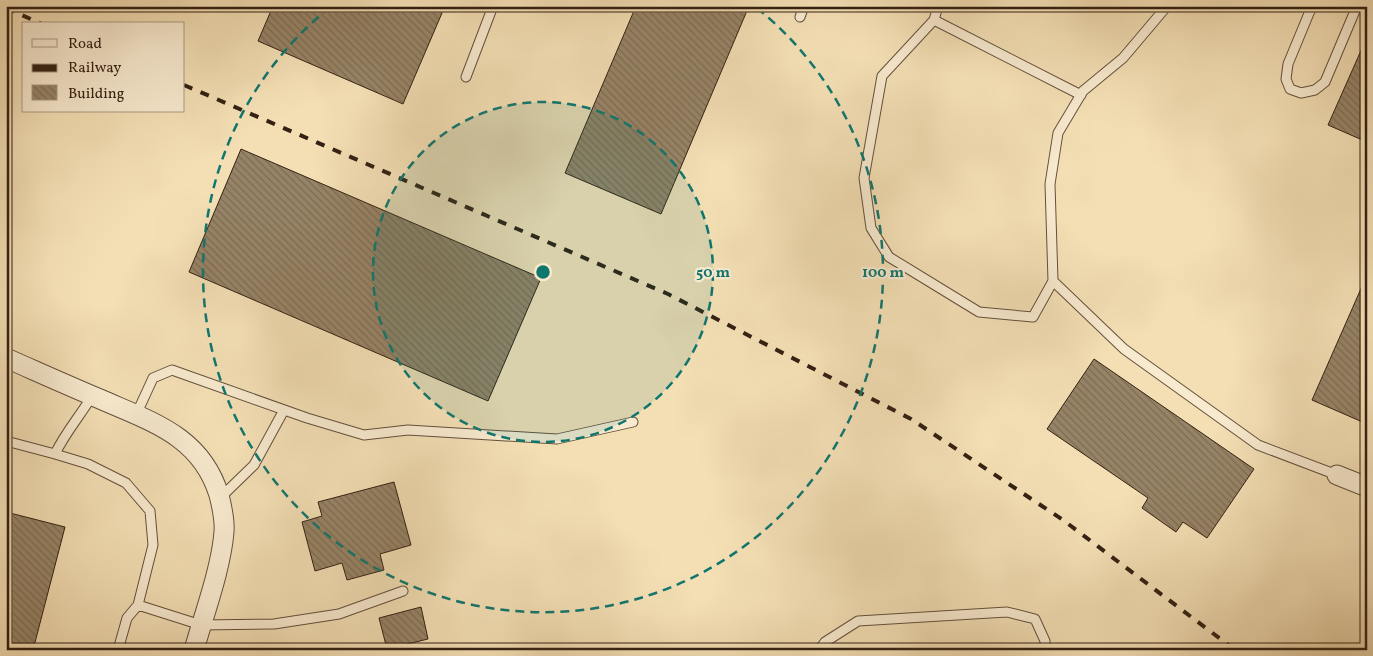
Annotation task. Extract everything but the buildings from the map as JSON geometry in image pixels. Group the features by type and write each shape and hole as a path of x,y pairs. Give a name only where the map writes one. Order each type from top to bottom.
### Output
{"street":[{"path":"6,358 155,423 182,440 202,460 215,482 220,498 224,530 221,553 194,650"},
{"path":"1337,475 1367,487"}],"lane":[{"path":"466,77 493,6"},
{"path":"800,17 804,6"},
{"path":"938,6 934,20 882,76 864,178 871,228 889,257 979,312 1033,317 1053,281 1050,184 1058,133 1083,91 1124,58 1167,6"},
{"path":"1312,6 1288,64 1286,79 1290,89 1301,93 1315,90 1326,82 1357,6"},
{"path":"934,20 1081,95"},
{"path":"1053,281 1124,349 1258,445 1337,475"},
{"path":"136,415 153,378 172,370 307,418 364,435 408,430 556,439 633,422"},
{"path":"55,454 64,435 80,416 92,396"},
{"path":"220,498 254,466 284,410"},
{"path":"6,441 88,464 126,483 150,511 153,545 138,605 127,618 118,650"},
{"path":"138,605 201,625 274,624 339,614 403,591"},
{"path":"820,650 825,642 858,621 1007,612 1035,619 1045,641 1045,650"}],"railway":[{"path":"6,8 38,22"},
{"path":"185,85 668,294 911,419 1063,520 1235,650"}]}
